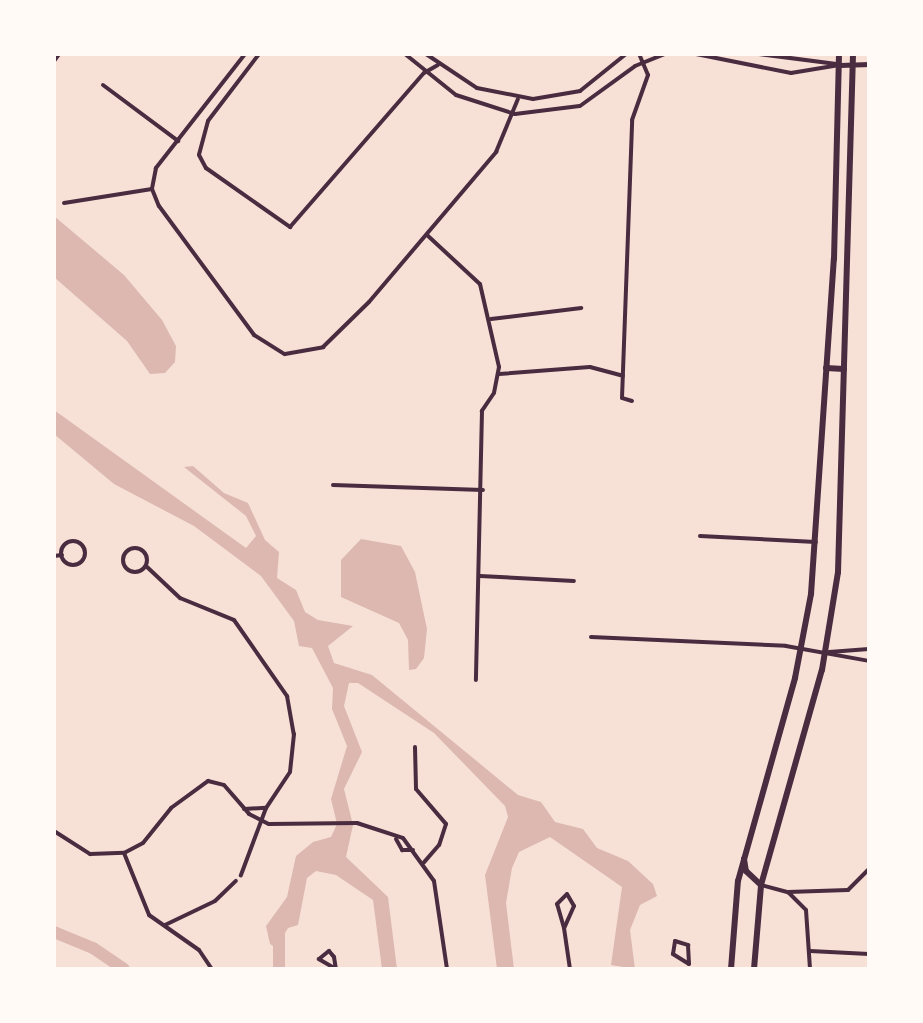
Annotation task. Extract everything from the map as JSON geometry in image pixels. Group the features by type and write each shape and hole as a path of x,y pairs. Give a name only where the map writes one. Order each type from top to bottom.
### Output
{"main road":[{"path":"731,969 744,855 802,648 816,543 839,54"},
{"path":"754,969 761,885 825,652 841,532 853,54"},
{"path":"826,368 844,369"},
{"path":"744,855 746,872 761,885"}],"street":[{"path":"54,61 59,54"},
{"path":"245,54 156,168 152,189 254,335 285,354 304,355 330,342 427,235 496,152 515,114 518,99"},
{"path":"259,54 208,121 199,155 206,168 290,227 424,73 438,65"},
{"path":"286,54 310,54"},
{"path":"405,54 424,73 465,100 515,114 580,106 644,62 664,54"},
{"path":"426,54 438,65 468,84 518,99 580,91 626,54"},
{"path":"632,400 622,398 632,120 647,83 644,62 639,54"},
{"path":"696,54 791,73 840,65 869,64"},
{"path":"759,54 840,65"},
{"path":"103,85 178,141"},
{"path":"64,203 152,189"},
{"path":"427,235 476,278 491,319 500,374 482,411 483,490 476,680"},
{"path":"491,319 581,308"},
{"path":"500,374 590,367 623,376"},
{"path":"333,485 483,490"},
{"path":"700,536 816,543"},
{"path":"54,556 62,555 76,564 84,549 72,542 62,555"},
{"path":"146,566 129,570 125,553 140,549 146,566 180,598 234,620 285,689 294,734 293,756 286,780 266,808 242,875"},
{"path":"480,576 574,580"},
{"path":"591,637 802,648 869,661"},
{"path":"825,652 869,648"},
{"path":"415,747 416,789 446,824 439,845 424,862"},
{"path":"54,831 90,854 124,853 143,843 201,783 224,785 244,809 284,827 355,824 396,839 408,840 413,850 424,862 436,889 447,969"},
{"path":"244,809 266,808"},
{"path":"396,839 402,850 413,850"},
{"path":"124,853 149,915 199,950 212,969"},
{"path":"761,885 788,892 848,890 869,869"},
{"path":"165,926 215,901 236,881"},
{"path":"788,892 806,910 810,969"},
{"path":"564,928 574,906 567,894 557,904 564,928 570,969"},
{"path":"675,941 688,945 689,967 673,954 675,941"},
{"path":"329,951 336,969 324,966 322,953 329,951"},
{"path":"810,951 869,954"}],"shaded area":[{"path":"54,216 124,275 162,320 176,346 175,362 165,373 150,374 127,341 54,277"},
{"path":"54,410 246,548 256,536 246,516 184,467 193,466 224,493 248,503 265,540 279,552 277,578 296,590 305,612 318,620 353,626 328,646 334,663 372,675 518,795 541,802 555,822 583,829 597,848 628,861 653,884 657,896 640,905 630,930 635,969 611,965 622,887 550,837 519,852 512,868 506,903 514,969 497,969 485,875 508,817 505,806 434,733 358,683 349,683 344,706 362,752 344,789 353,825 346,857 388,897 397,969 382,969 373,900 336,875 316,871 307,878 298,925 288,928 276,948 270,944 266,926 287,897 296,856 313,842 331,837 337,824 331,799 347,746 332,709 333,688 312,648 299,646 294,621 261,576 194,526 114,484 54,434"},
{"path":"361,539 401,546 415,572 427,629 424,658 416,669 409,670 408,640 399,623 341,597 341,560"}],"waterway":[{"path":"279,929 279,969"},
{"path":"54,932 93,948 124,969"}]}
